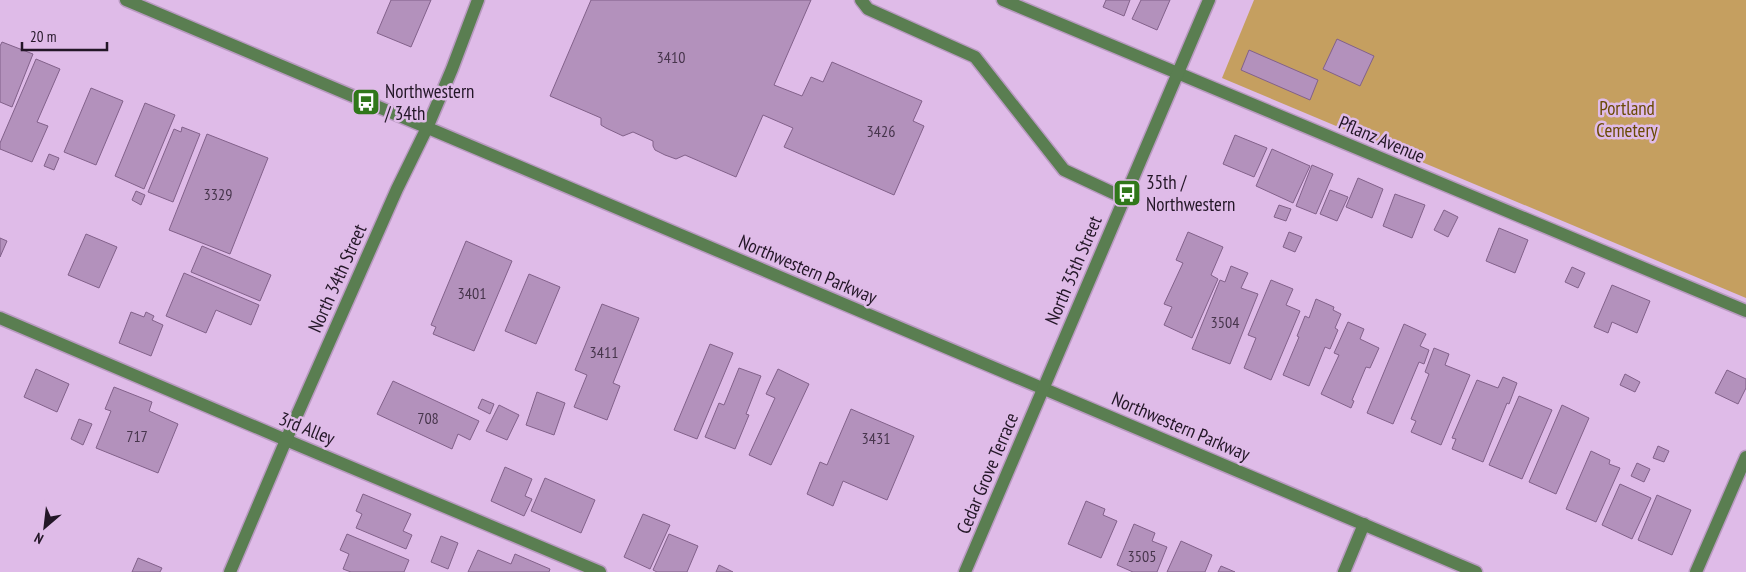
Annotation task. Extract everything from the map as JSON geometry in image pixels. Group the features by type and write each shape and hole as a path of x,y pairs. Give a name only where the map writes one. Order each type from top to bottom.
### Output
{"street":[{"name":"Northwestern Parkway","path":"126,0 1476,572"},
{"name":"North 34th Street","path":"230,572 397,189 427,128 478,0"},
{"path":"861,0 868,9 975,57 1064,170 1124,198"},
{"name":"Pflanz Avenue","path":"1003,0 1746,312"},
{"name":"North 35th Street","path":"1043,388 1209,0"},
{"name":"3rd Alley","path":"0,318 600,572"},
{"name":"Cedar Grove Terrace","path":"965,572 1043,388"},
{"path":"1696,572 1746,457"},
{"path":"1344,572 1364,524"}],"green space":[{"name":"Portland Cemetery","path":"1254,0 1746,0 1746,298 1222,78"}],"building":[{"path":"391,0 431,0 411,47 377,33"},
{"path":"591,0 811,0 774,85 802,96 811,77 823,82 832,62 922,101 913,121 924,126 894,195 784,147 793,128 763,115 736,177 685,155 676,159 665,155 655,150 653,141 633,132 623,136 601,125 601,118 550,96"},
{"path":"1106,0 1130,0 1124,16 1103,7"},
{"path":"1141,0 1170,0 1157,30 1132,19"},
{"path":"1337,39 1374,56 1360,86 1323,69"},
{"path":"2,42 33,54 12,107 0,102 0,46"},
{"path":"1249,50 1318,80 1310,100 1241,70"},
{"path":"36,59 60,69 37,122 48,126 32,162 0,149 0,143"},
{"path":"91,88 123,101 96,165 64,152"},
{"path":"145,103 175,115 144,189 115,176"},
{"path":"182,127 200,134 173,202 148,192 174,129 181,132"},
{"path":"207,134 268,158 230,254 169,230"},
{"path":"1235,135 1267,148 1254,177 1223,164"},
{"path":"1272,149 1310,166 1293,203 1256,186"},
{"path":"49,154 59,158 54,170 44,166"},
{"path":"1312,165 1333,174 1316,214 1296,206"},
{"path":"1358,178 1383,189 1372,218 1346,207"},
{"path":"1330,190 1348,197 1337,221 1320,214"},
{"path":"136,191 145,195 141,205 132,200"},
{"path":"1395,194 1425,205 1412,238 1383,226"},
{"path":"1279,205 1291,209 1286,221 1274,217"},
{"path":"1444,210 1458,217 1448,237 1434,230"},
{"path":"1499,228 1528,240 1515,273 1486,261"},
{"path":"1188,232 1223,247 1211,275 1218,279 1192,338 1164,325 1172,307 1164,304 1183,263 1176,260"},
{"path":"1289,232 1302,237 1295,252 1283,247"},
{"path":"86,234 117,247 99,288 68,275"},
{"path":"0,238 7,241 0,257"},
{"path":"466,241 512,261 474,351 433,334 436,327 431,325"},
{"path":"202,246 271,275 260,301 191,272"},
{"path":"1231,266 1248,273 1241,288 1258,294 1230,364 1192,349 1220,280 1225,282"},
{"path":"1572,267 1585,273 1578,288 1565,282"},
{"path":"184,273 259,305 251,325 216,310 206,333 166,316"},
{"path":"529,274 560,287 536,344 505,331"},
{"path":"1271,280 1293,289 1286,305 1300,311 1271,380 1244,368 1256,338 1248,335"},
{"path":"1612,285 1650,301 1637,333 1612,322 1608,333 1594,327"},
{"path":"1316,299 1334,307 1333,310 1341,314 1335,328 1338,330 1330,349 1325,347 1309,386 1283,375 1299,337 1297,336 1305,316 1309,318"},
{"path":"602,304 639,318 613,383 620,386 607,420 574,407 587,375 575,370"},
{"path":"131,312 144,317 146,312 154,316 152,320 163,325 151,356 119,343"},
{"path":"1348,322 1364,329 1360,339 1379,348 1370,368 1366,367 1352,400 1354,401 1351,408 1321,394 1339,355 1334,353"},
{"path":"1404,324 1426,334 1420,346 1429,350 1424,364 1419,362 1393,424 1367,413"},
{"path":"710,344 733,353 697,439 674,430"},
{"path":"1434,348 1449,354 1445,365 1470,375 1441,445 1411,432 1416,421 1411,419 1429,374 1425,372"},
{"path":"739,368 761,376 746,414 749,415 735,449 705,437 719,403 724,405"},
{"path":"36,369 69,384 57,412 24,397"},
{"path":"778,369 809,384 771,465 749,455 775,398 766,394"},
{"path":"1727,370 1746,379 1746,388 1738,404 1715,393"},
{"path":"1625,374 1640,382 1635,392 1620,385"},
{"path":"1503,377 1517,383 1483,462 1452,449 1456,439 1452,438 1477,380 1498,388"},
{"path":"393,381 479,421 470,440 458,434 452,449 377,414"},
{"path":"114,387 152,402 149,411 178,424 158,473 96,448 111,411 105,409"},
{"path":"537,392 565,403 554,435 526,425"},
{"path":"1519,396 1552,410 1522,479 1489,465"},
{"path":"482,399 494,404 490,414 478,408"},
{"path":"499,405 519,415 507,440 486,431"},
{"path":"1562,405 1589,418 1556,494 1529,482"},
{"path":"851,409 914,436 887,500 843,481 833,506 807,494 820,462 827,465"},
{"path":"79,419 92,424 83,445 71,439"},
{"path":"1658,446 1669,451 1664,462 1653,458"},
{"path":"1591,451 1610,460 1609,464 1620,468 1596,522 1566,509"},
{"path":"1637,463 1650,469 1644,482 1631,476"},
{"path":"505,467 532,479 525,496 532,499 524,516 491,501"},
{"path":"545,478 595,500 581,533 531,511"},
{"path":"1620,484 1651,498 1632,539 1602,525"},
{"path":"363,494 411,514 403,531 412,535 406,549 356,528 362,514 356,511"},
{"path":"1657,495 1691,510 1672,555 1638,540"},
{"path":"1086,501 1105,509 1103,515 1117,521 1101,558 1068,544"},
{"path":"643,514 670,525 650,569 624,557"},
{"path":"1134,524 1155,533 1152,541 1167,547 1157,572 1133,572 1117,565"},
{"path":"347,534 409,560 404,572 351,572 343,569 349,554 340,550"},
{"path":"669,534 698,546 687,572 657,572 653,570"},
{"path":"441,536 458,543 448,569 431,562"},
{"path":"1181,541 1212,555 1205,572 1167,572"},
{"path":"478,550 511,564 515,554 550,569 549,572 468,572"},
{"path":"138,558 162,568 160,572 132,572"},
{"path":"719,565 733,572 716,572"},
{"path":"1221,566 1235,572 1218,572"}],"place":[{"name":"Northwestern / 34th","path":"366,102"},
{"name":"35th / Northwestern","path":"1127,193"}]}
